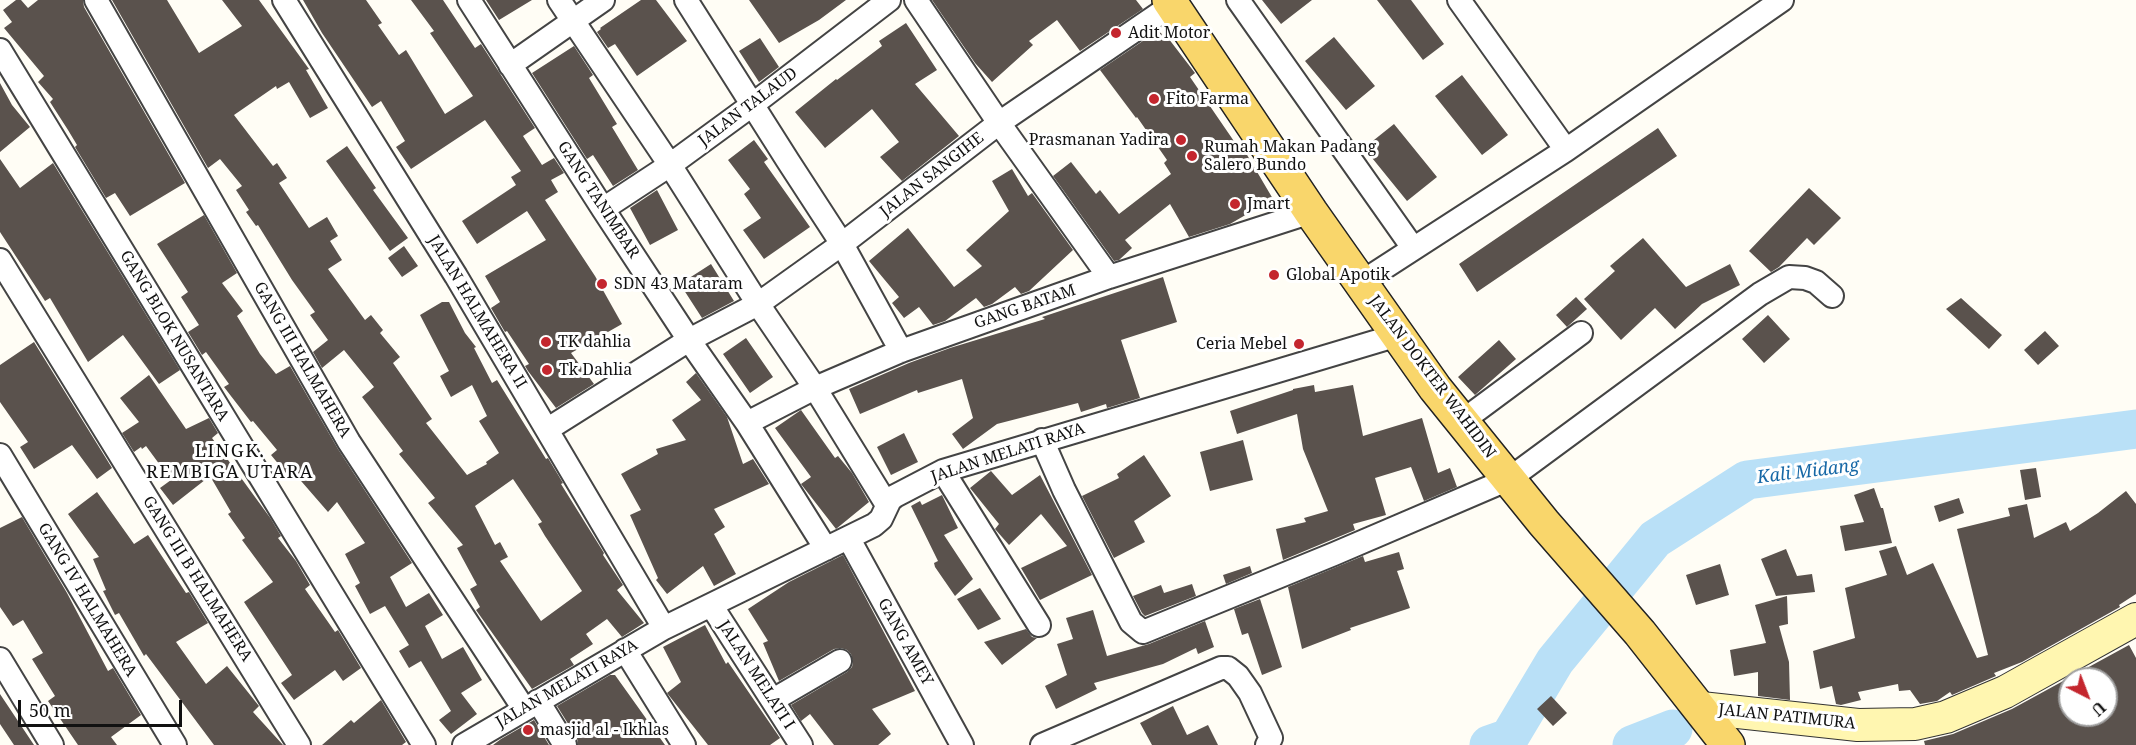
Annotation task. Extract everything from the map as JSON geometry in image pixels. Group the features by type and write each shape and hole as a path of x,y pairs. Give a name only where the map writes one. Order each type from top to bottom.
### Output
{"main road":[{"name":"JALAN DOKTER WAHIDIN","path":"1171,2 1311,212 1461,422 1544,523 1631,622 1728,745"}],"street":[{"name":"GANG III HALMAHERA","path":"96,0 349,442 531,705 565,745"},
{"name":"JALAN HALMAHERA II","path":"284,0 456,276 664,628"},
{"name":"GANG TANIMBAR","path":"469,0 689,340 747,423 826,549"},
{"path":"559,0 815,388 887,506"},
{"path":"510,65 603,0"},
{"path":"686,0 842,244 901,351"},
{"name":"JALAN TALAUD","path":"603,209 670,165 889,0"},
{"path":"916,0 999,123 1109,277"},
{"path":"1238,0 1413,248"},
{"path":"1459,0 1566,150"},
{"path":"1362,282 1532,173 1782,0"},
{"name":"JALAN SANGIHE","path":"548,429 689,340 758,304 842,244 999,123 1171,2"},
{"name":"GANG BLOK NUSANTARA","path":"0,50 424,745"},
{"name":"GANG BATAM","path":"747,423 815,388 901,351 1109,277 1311,212"},
{"name":"GANG III B HALMAHERA","path":"0,260 299,745"},
{"path":"1041,440 1131,622 1143,632 1509,479 1760,294 1789,276 1816,282 1832,296"},
{"path":"1461,422 1581,333"},
{"name":"JALAN MELATI RAYA","path":"464,745 664,628 849,539 881,519 894,496 943,471 1398,335"},
{"name":"GANG IV HALMAHERA","path":"0,455 175,745"},
{"path":"943,471 1039,626"},
{"name":"GANG AMEY","path":"849,539 962,745"},
{"name":"JALAN MELATI I","path":"711,606 801,745"},
{"name":"JALAN PATIMURA","path":"1701,708 1858,725 1915,724 1946,717 2005,692 2136,619"},
{"path":"625,650 684,745"},
{"path":"0,659 52,745"},
{"path":"773,700 840,661"},
{"path":"1042,745 1075,738 1221,668 1228,668 1238,676 1250,693 1271,738 1267,745"},
{"path":"1823,745 1858,725"}],"building":[{"path":"16,0 21,0 28,8 38,0 83,0 84,7 185,183 130,216 115,193 106,198 50,102 53,99 38,82 44,76 4,28 12,22 3,10"},
{"path":"112,0 167,0 199,53 242,26 222,0 259,0 309,69 306,70 328,108 310,118 289,82 277,89 276,86 234,115 273,166 277,163 287,178 279,183 309,228 327,217 338,236 330,241 342,260 328,269 365,320 371,315 383,330 380,333 400,357 393,363 432,419 426,423 467,475 487,464 486,462 499,453 479,421 487,416 472,385 451,397 440,376 449,371 420,315 442,302 449,302 465,333 476,347 474,348 492,383 497,380 546,459 548,458 563,483 561,484 623,585 617,590 644,623 622,637 607,619 586,634 593,644 570,659 574,665 532,689 476,610 480,607 470,589 477,585 457,548 463,545 428,503 435,498 399,454 403,451 362,397 374,387 344,350 322,368 313,352 328,340 310,315 315,312 258,225 256,226 246,212 249,210 236,190 242,186 220,159 208,168","holes":["513,479 542,522 538,524 582,591 541,621 500,561 508,557 500,542 495,545 475,506"]},
{"path":"303,0 366,0 382,23 378,25 399,55 406,50 445,114 473,96 430,33 434,31 411,0 443,0 475,48 481,44 535,128 523,136 542,165 554,158 564,173 551,180 558,192 545,200 595,276 622,324 571,353 594,384 556,408 528,371 525,366 529,364 507,331 505,332 491,308 500,302 485,276 546,240 527,211 477,244 462,221 516,185 511,177 521,171 485,120 411,169 396,147 405,141 381,101 372,107 322,33"},
{"path":"486,0 532,0 499,20"},
{"path":"641,0 656,0 687,41 637,76 615,44 608,48 597,32"},
{"path":"749,0 846,0 819,20 779,43"},
{"path":"932,0 1136,0 1143,9 1080,51 1057,20 1029,41 1033,45 992,82 975,63"},
{"path":"1262,0 1312,0 1281,24"},
{"path":"1377,0 1411,0 1444,44 1423,60"},
{"path":"906,23 937,70 915,84 959,136 902,181 880,157 899,142 872,109 825,148 795,112 882,46 879,41"},
{"path":"1159,30 1163,36 1165,34 1195,73 1190,77 1240,150 1243,148 1273,199 1230,224 1189,237 1170,204 1125,240 1132,248 1119,260 1114,261 1053,176 1071,162 1096,194 1100,190 1119,214 1171,174 1164,163 1167,160 1100,70"},
{"path":"1334,37 1375,86 1346,110 1305,61"},
{"path":"760,38 779,67 759,82 739,51"},
{"path":"574,46 593,75 589,78 617,124 612,127 638,170 613,186 593,155 587,159 532,73"},
{"path":"1462,75 1508,135 1482,155 1435,96"},
{"path":"0,83 12,105 30,127 0,152"},
{"path":"1394,124 1437,177 1407,201 1364,148"},
{"path":"1658,128 1677,156 1477,292 1459,264"},
{"path":"754,140 768,159 764,162 810,227 764,259 743,230 761,218 744,194 750,189 728,160"},
{"path":"347,146 376,188 373,190 408,238 390,251 326,161"},
{"path":"0,159 20,188 53,163 180,370 159,384 123,335 88,362 50,298 45,301 0,232"},
{"path":"1012,169 1028,196 1032,193 1073,250 1029,291 1021,294 1015,287 992,304 984,307 976,298 945,321 933,325 919,307 904,318 892,303 899,297 869,261 908,228 954,287 982,266 966,250 1009,211 992,181"},
{"path":"1809,188 1841,218 1814,245 1807,238 1779,267 1771,272 1749,251"},
{"path":"657,190 678,230 650,245 630,208"},
{"path":"204,215 237,273 222,283 243,311 237,316 260,354 276,374 290,366 338,449 412,563 390,577 406,607 429,593 443,615 425,626 442,659 463,647 482,680 461,693 477,714 451,734 439,720 451,711 421,661 409,668 399,651 409,645 385,606 370,614 355,586 360,583 345,554 365,543 337,502 328,512 295,474 290,478 271,455 277,450 253,421 251,422 224,387 229,384 206,352 202,355 188,332 199,325 181,297 188,292 157,244"},
{"path":"1643,238 1686,287 1730,264 1740,285 1702,304 1675,329 1655,308 1621,340 1584,299 1615,271 1610,266"},
{"path":"404,246 418,266 402,277 388,258"},
{"path":"711,264 734,301 702,318 680,284"},
{"path":"1163,277 1177,322 1121,340 1140,398 1107,408 1106,404 1081,412 1078,403 997,424 963,449 952,434 973,418 962,379 918,393 917,390 860,414 849,389 950,348 1045,319 1042,317"},
{"path":"1576,297 1587,309 1567,327 1556,315"},
{"path":"1961,298 2002,335 1989,349 1946,309"},
{"path":"1768,315 1790,339 1764,363 1742,339"},
{"path":"2045,331 2059,346 2038,365 2024,350"},
{"path":"746,338 773,377 750,393 723,354"},
{"path":"1499,340 1516,359 1475,395 1458,377"},
{"path":"34,342 112,468 97,479 72,445 34,469 20,447 28,442 0,402 0,365"},
{"path":"696,373 727,417 743,464 753,459 769,484 714,509 725,527 714,534 736,574 714,586 703,566 667,594 656,580 658,578 630,515 641,510 621,474 658,454 656,449 686,440 672,420 701,400 686,382"},
{"path":"149,375 186,429 209,418 218,433 212,438 271,519 281,536 278,538 296,561 310,585 305,589 335,632 338,630 361,668 343,681 335,670 294,700 281,683 292,675 244,602 273,582 242,540 245,538 228,514 231,512 210,476 173,505 160,488 171,480 146,446 134,452 122,433 139,422 120,398"},
{"path":"1314,385 1315,392 1353,385 1363,436 1422,418 1438,473 1450,468 1457,487 1424,501 1411,467 1375,478 1386,515 1353,524 1355,530 1283,560 1276,529 1306,522 1304,518 1328,511 1303,449 1297,414 1237,434 1230,411 1293,389"},
{"path":"801,410 835,458 838,456 852,473 869,502 836,529 801,484 811,477 775,428"},
{"path":"904,433 918,462 891,475 877,447"},
{"path":"1243,440 1253,480 1210,491 1200,452"},
{"path":"1144,455 1171,496 1134,521 1145,542 1114,558 1082,496 1119,478 1117,474"},
{"path":"2036,468 2041,497 2025,500 2020,470"},
{"path":"991,471 1012,495 1040,475 1092,575 1040,600 1021,568 1067,546 1041,514 1009,545 995,529 999,524 970,488"},
{"path":"1874,488 1881,508 1883,508 1892,543 1845,551 1840,526 1864,522 1854,495"},
{"path":"2126,491 2136,504 2136,594 2119,605 2120,607 2022,662 1994,673 1996,676 1952,695 1950,692 1937,701 1920,704 1910,690 1899,691 1898,684 1858,692 1861,700 1841,705 1836,704 1832,686 1820,689 1813,651 1855,638 1845,588 1887,575 1879,551 1896,546 1907,575 1933,563 1977,658 1988,655 1957,529 2010,516 2008,508 2027,504 2034,538 2066,522 2070,531"},
{"path":"97,492 134,544 148,535 208,623 176,642 206,684 227,666 259,706 253,712 283,745 214,745 146,654 144,656 119,613 115,615 103,591 106,590 93,559 99,557 68,514"},
{"path":"942,495 958,528 944,535 973,579 955,596 935,567 934,563 938,561 911,506 920,501 922,505"},
{"path":"1959,498 1964,513 1939,522 1934,506"},
{"path":"22,517 67,593 108,671 113,668 141,715 111,737 117,745 78,745 48,701 55,696 32,659 43,653 23,620 13,626 0,607 0,528"},
{"path":"1786,549 1797,576 1812,574 1815,592 1776,596 1761,559"},
{"path":"1399,552 1404,569 1397,571 1410,608 1350,628 1351,630 1302,649 1288,587 1363,556 1365,562"},
{"path":"843,555 915,691 872,709 891,734 878,745 834,745 810,714 801,721 791,705 847,672 852,667 851,654 841,648 834,649 779,681 763,643 768,641 748,609 789,582"},
{"path":"1720,564 1729,595 1696,605 1686,575"},
{"path":"1250,566 1252,573 1226,584 1223,575"},
{"path":"1192,584 1196,596 1145,616 1133,596 1161,585 1164,593"},
{"path":"980,588 1001,619 978,630 957,599"},
{"path":"1787,596 1788,624 1779,626 1789,662 1790,700 1758,696 1758,672 1734,676 1730,650 1766,643 1755,605"},
{"path":"1260,599 1282,667 1262,675 1248,633 1242,635 1234,609"},
{"path":"1093,610 1107,656 1149,644 1205,621 1214,647 1198,654 1196,648 1163,664 1094,683 1097,689 1056,709 1045,686 1067,675 1057,644 1073,639 1066,618"},
{"path":"705,625 726,664 728,662 780,738 770,745 708,745 667,693 681,682 663,647"},
{"path":"1026,629 1032,637 1037,638 1002,665 984,642"},
{"path":"2129,645 2136,658 2136,745 1925,745 1924,741 1953,734 2012,709 2058,684 2058,727 2118,727 2118,667 2089,667"},
{"path":"610,675 615,675 665,745 578,745 577,738 557,706"},
{"path":"0,694 34,745 14,745 0,724"},
{"path":"1551,696 1567,713 1553,726 1537,709"},
{"path":"381,700 406,742 402,745 322,745 351,720 354,723"},
{"path":"1173,706 1187,735 1208,725 1218,745 1152,745 1140,723"},
{"name":"masjid al - Ikhlas","path":"534,720 549,745 493,745 501,739"}],"waterway":[{"name":"Kali Midang","path":"1489,745 1509,738 1555,661 1655,539 1747,480 2136,429"},
{"path":"1632,745 1673,729"}],"place":[{"name":"Adit Motor","path":"1116,33"},
{"name":"Fito Farma","path":"1154,99"},
{"name":"Prasmanan Yadira","path":"1181,140"},
{"name":"Rumah Makan Padang Salero Bundo","path":"1192,156"},
{"name":"Jmart","path":"1235,204"},
{"name":"Global Apotik","path":"1274,275"},
{"name":"SDN 43 Mataram","path":"602,284"},
{"name":"TK dahlia","path":"546,342"},
{"name":"Ceria Mebel","path":"1299,344"},
{"name":"Tk Dahlia","path":"547,370"},
{"name":"masjid al - Ikhlas","path":"528,730"}],"district":[{"name":"LINGK. REMBIGA UTARA","path":"230,462"}]}
